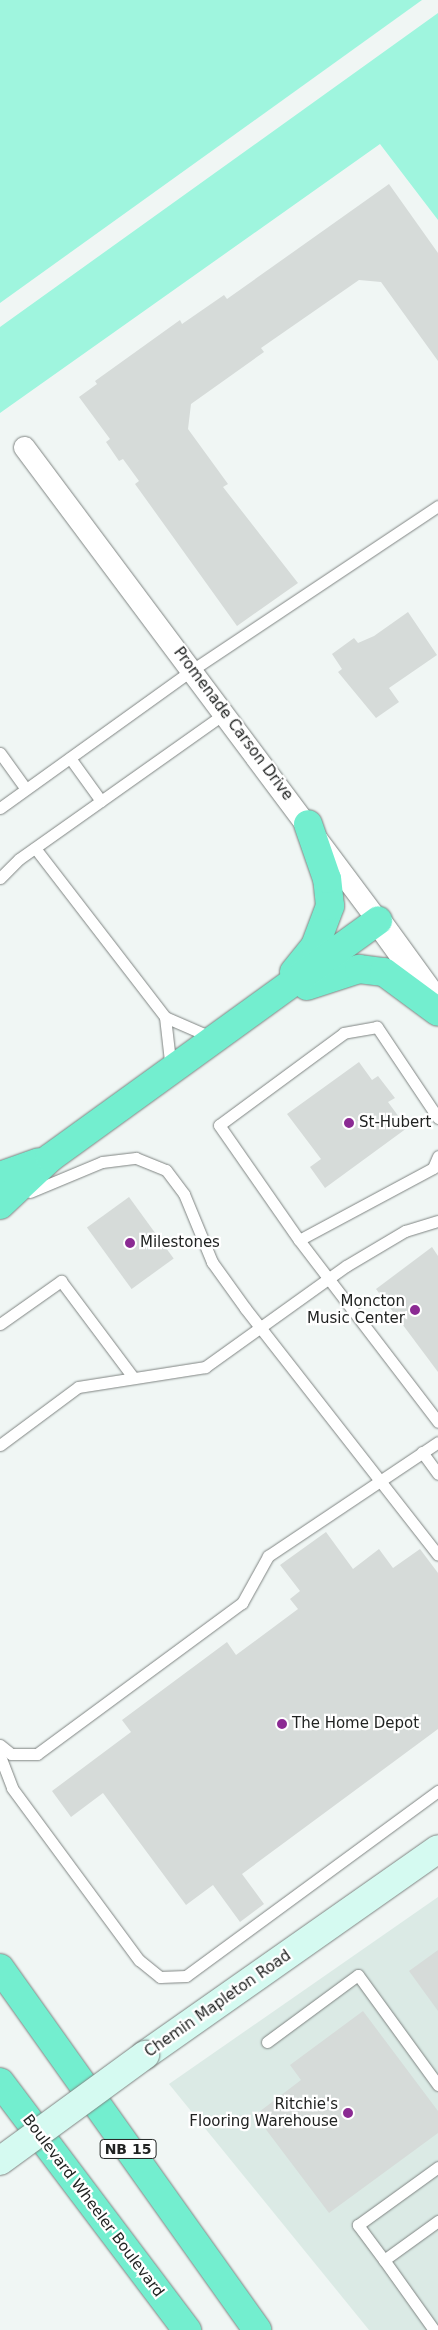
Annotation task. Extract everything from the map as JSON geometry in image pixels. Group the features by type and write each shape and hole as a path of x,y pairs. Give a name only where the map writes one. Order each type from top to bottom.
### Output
{"highway":[{"path":"269,1003 315,946 330,906 327,880 308,824"},
{"path":"0,1206 50,1158 269,1003 378,921"},
{"path":"269,1003 334,974 359,969 384,972 438,1012"},
{"path":"0,1176 50,1158"},
{"name":"NB 15","path":"0,1968 257,2330"},
{"name":"Boulevard Wheeler Boulevard","path":"0,2082 187,2330"}],"main road":[{"name":"Chemin Mapleton Road","path":"0,2161 438,1849"}],"street":[{"name":"Promenade Carson Drive","path":"24,447 308,824 438,1004"}],"lane":[{"path":"0,808 192,670 438,506"},
{"path":"0,878 35,848 225,713"},
{"path":"0,753 26,789"},
{"path":"70,758 101,801"},
{"path":"35,848 166,1017 217,1039"},
{"path":"166,1017 172,1071"},
{"path":"438,1118 377,1027 344,1033 219,1125 299,1240 438,1422"},
{"path":"299,1240 433,1168 438,1156"},
{"path":"0,1210 43,1184 102,1162 136,1158 166,1170 184,1194 212,1262 438,1554"},
{"path":"433,1168 438,1180"},
{"path":"0,1444 78,1386 132,1376 205,1367 329,1278 405,1231 438,1221"},
{"path":"0,1324 61,1280 132,1376"},
{"path":"0,1745 12,1754 37,1754 242,1603 268,1556 383,1482 438,1442"},
{"path":"422,1452 438,1474"},
{"path":"0,1756 12,1788 139,1960 160,1977 186,1976 438,1791"},
{"path":"267,2042 358,1976 438,2085"},
{"path":"434,2330 358,2225 438,2166"},
{"path":"384,2260 438,2221"}],"shaded area":[{"path":"438,1897 438,2330 369,2330 169,2084"}],"green space":[{"path":"0,0 422,0 0,303"},
{"path":"438,13 438,220 380,144 0,413 0,327"}],"building":[{"path":"389,184 438,253 438,361 381,282 359,280 261,348 264,352 191,404 188,429 228,484 223,487 298,583 237,626 135,484 139,481 123,459 119,461 106,442 110,439 79,397 97,384 95,381 180,320 182,324 224,295 227,299"},
{"path":"408,612 437,655 389,688 399,702 376,718 338,672 342,669 332,654 354,638 358,643 374,636"},
{"name":"St-Hubert","path":"359,1062 372,1080 378,1076 395,1098 388,1102 407,1128 325,1188 310,1167 321,1159 287,1114"},
{"name":"Milestones","path":"129,1197 174,1258 132,1289 87,1228"},
{"name":"Moncton Music Center","path":"432,1247 438,1256 438,1372 376,1289"},
{"name":"The Home Depot","path":"326,1532 353,1569 379,1549 393,1568 420,1549 438,1573 438,1729 242,1874 264,1904 240,1922 213,1885 186,1905 103,1793 71,1817 52,1791 131,1732 122,1720 227,1642 236,1655 298,1609 290,1599 300,1591 280,1565"},
{"path":"438,1950 438,2011 409,1971"},
{"name":"Ritchie's Flooring Warehouse","path":"363,2011 438,2111 438,2133 329,2213 255,2115 301,2080 290,2065"}],"place":[{"name":"St-Hubert","path":"349,1123"},
{"name":"Milestones","path":"130,1243"},
{"name":"Moncton Music Center","path":"415,1310"},
{"name":"The Home Depot","path":"282,1724"},
{"name":"Ritchie's Flooring Warehouse","path":"348,2113"}]}
